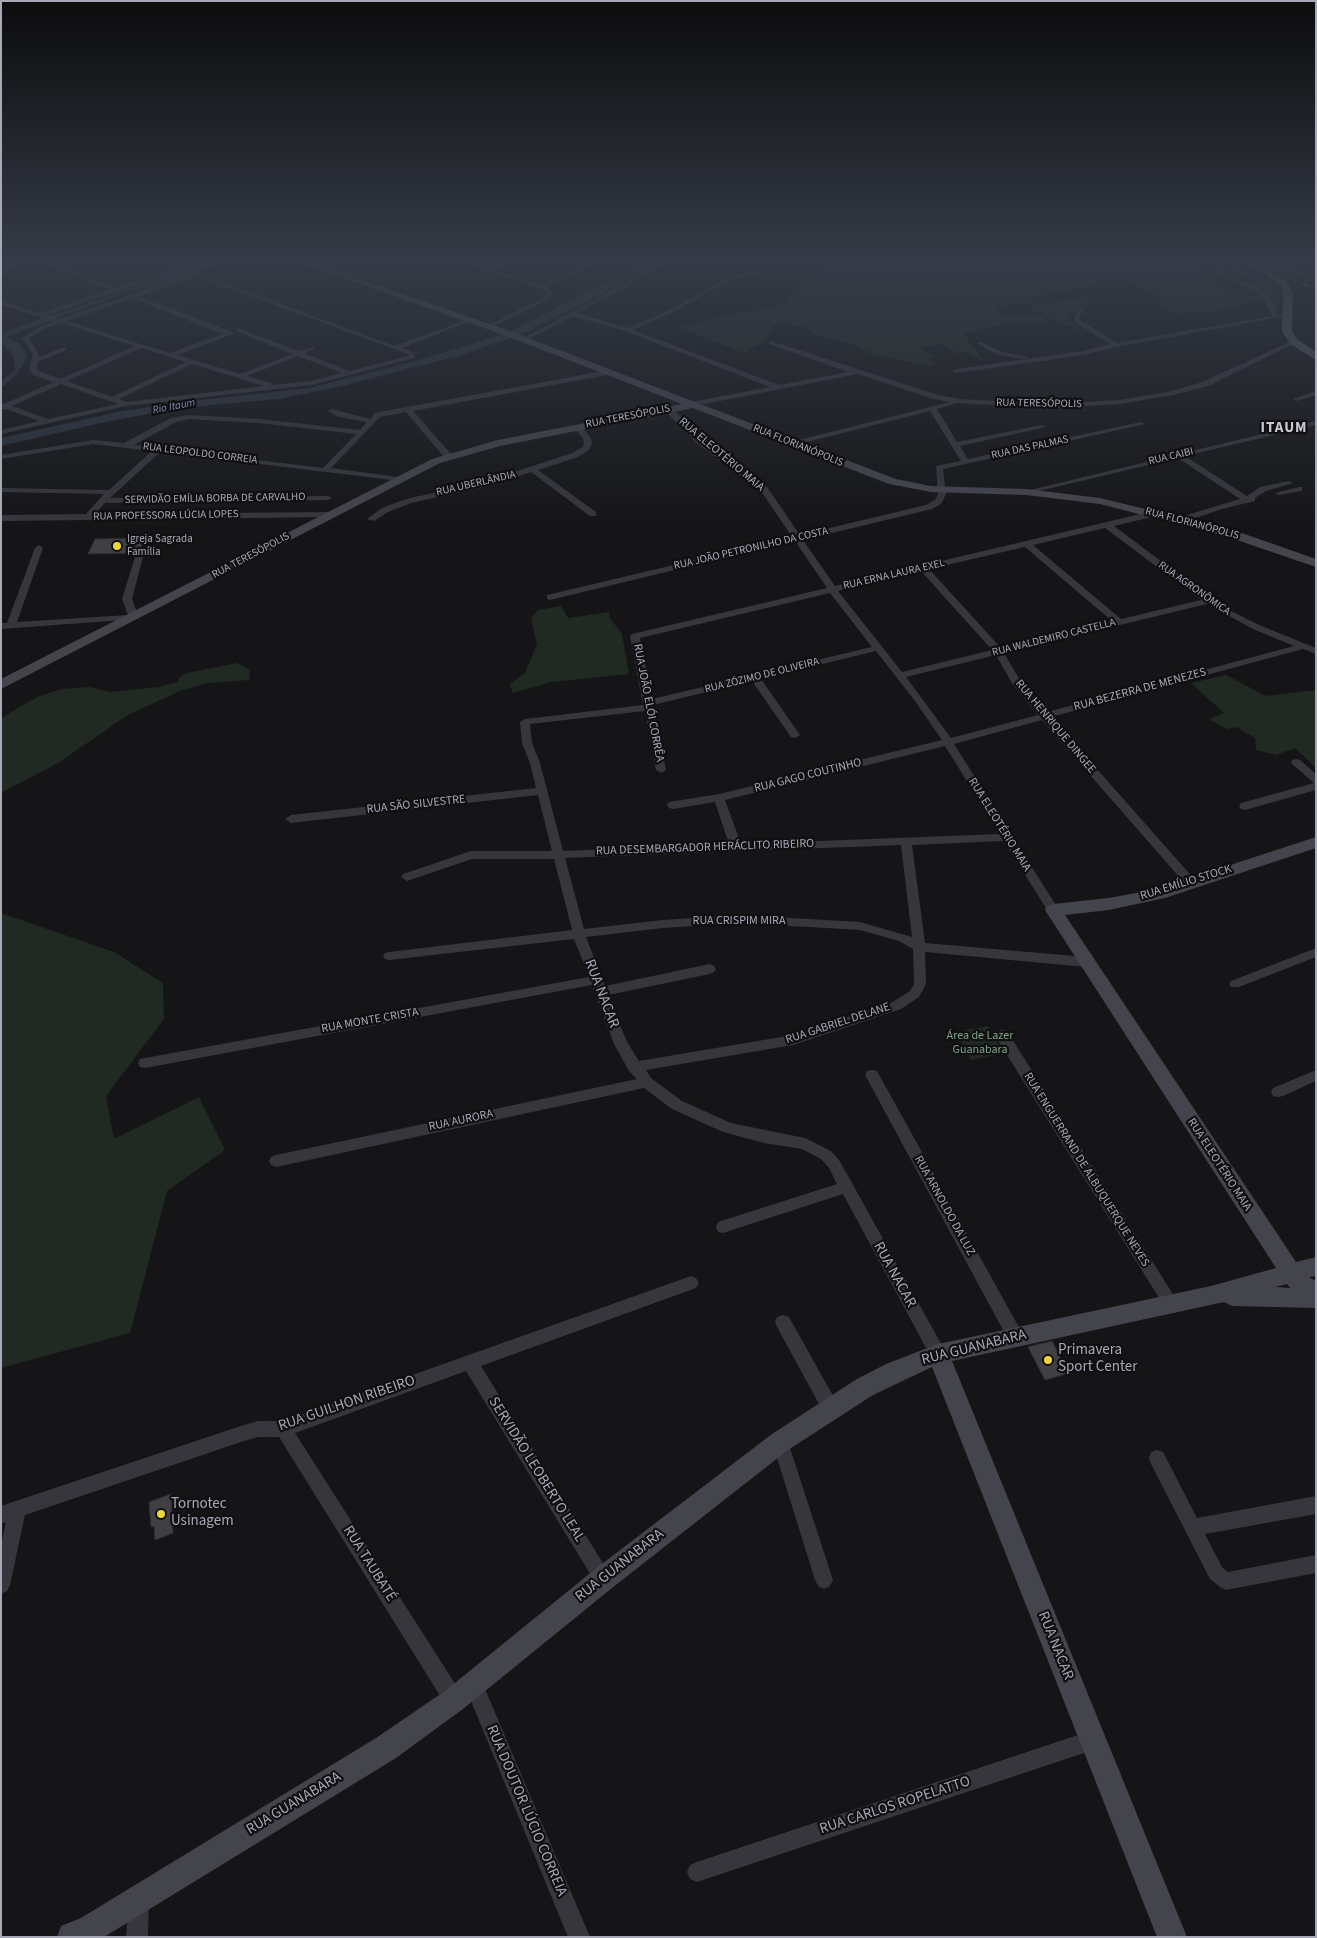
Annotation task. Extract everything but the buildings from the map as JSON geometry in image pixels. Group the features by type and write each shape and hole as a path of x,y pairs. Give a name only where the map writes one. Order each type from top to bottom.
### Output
{"main road":[{"name":"RUA FLORIANÓPOLIS","path":"553,350 886,480 943,490 1026,492 1081,498 1180,520 1258,542 1316,563"},
{"path":"1306,350 1316,357"},
{"name":"RUA TERESÓPOLIS","path":"1,685 398,479 448,456 498,442 694,404"},
{"name":"RUA EMÍLIO STOCK","path":"1052,910 1134,900 1316,842"},
{"name":"RUA ELEOTÉRIO MAIA","path":"1052,910 1291,1274 1299,1282 1316,1292"},
{"path":"1316,1268 1314,1278 1316,1283"},
{"name":"RUA GUANABARA","path":"72,1937 386,1748 464,1692 603,1579 780,1442 894,1372 938,1354 1015,1336 1211,1296 1316,1268"},
{"name":"RUA GUANABARA","path":"1211,1296 1316,1298"},
{"name":"RUA NACAR","path":"938,1354 1172,1937"}],"street":[{"path":"34,350 33,369 36,372 126,404"},
{"path":"35,361 61,350"},
{"path":"4,407 131,350"},
{"path":"154,350 275,388"},
{"path":"171,356 185,350"},
{"path":"291,350 348,373"},
{"path":"239,377 305,350"},
{"path":"1,432 126,404 312,383 412,357 412,355 401,350"},
{"path":"681,350 780,388"},
{"path":"793,350 858,372"},
{"path":"994,350 1000,354 1040,358"},
{"path":"956,371 1094,350"},
{"name":"RUA TERESÓPOLIS","path":"694,404 858,372 938,397 959,401 1051,406 1099,404 1143,399 1205,384 1276,350"},
{"path":"113,399 192,362"},
{"path":"325,470 371,421 382,414 609,372"},
{"path":"1297,399 1316,393"},
{"path":"794,444 959,401"},
{"path":"4,407 46,421"},
{"path":"932,408 966,462"},
{"path":"408,409 448,456"},
{"name":"RUA ELEOTÉRIO MAIA","path":"669,410 701,442 764,489 832,590 901,675 948,742 1052,910"},
{"path":"332,411 371,421"},
{"path":"127,445 174,420 189,417 259,420 360,432"},
{"name":"RUA CAIBI","path":"1026,492 1316,423"},
{"name":"RUA DAS PALMAS","path":"943,490 939,468 1141,424"},
{"name":"RUA UBERLÂNDIA","path":"371,519 385,510 409,501 486,484 564,460 586,448 588,441 577,427"},
{"path":"955,445 1042,427"},
{"name":"RUA LEOPOLDO CORREIA","path":"1,457 92,442 398,479"},
{"path":"88,517 111,492 159,449"},
{"path":"1178,455 1247,500"},
{"path":"534,470 594,514"},
{"path":"1247,500 1263,489 1289,483"},
{"path":"1180,520 1219,507 1299,488"},
{"path":"1,490 111,492"},
{"name":"RUA JOÃO PETRONILHO DA COSTA","path":"550,597 929,507 941,498 943,490"},
{"name":"SERVIDÃO EMÍLIA BORBA DE CARVALHO","path":"102,501 328,498"},
{"name":"RUA PROFESSORA LÚCIA LOPES","path":"1,518 331,514"},
{"name":"RUA ERNA LAURA EXEL","path":"635,636 1153,514"},
{"name":"RUA AGRONÔMICA","path":"1107,525 1207,601 1239,620 1316,651"},
{"path":"1027,544 1119,622"},
{"path":"39,548 6,626 134,617 127,599 139,557"},
{"name":"RUA HENRIQUE DINGEE","path":"923,568 998,652 1017,683 1045,716 1191,883"},
{"name":"RUA WALDEMIRO CASTELLA","path":"901,675 1207,601"},
{"name":"RUA JOÃO ELÓI CORRÊA","path":"635,636 661,770"},
{"name":"RUA BEZERRA DE MENEZES","path":"948,742 1304,646"},
{"name":"RUA ZÓZIMO DE OLIVEIRA","path":"524,722 648,706 878,648"},
{"path":"755,678 795,735"},
{"name":"RUA NACAR","path":"524,722 527,743 579,935 597,986 621,1044 634,1067 646,1082 676,1105 712,1122 748,1134 805,1144 816,1148 826,1155 834,1164 938,1354"},
{"name":"RUA GAGO COUTINHO","path":"674,805 719,798 948,742"},
{"path":"1296,762 1316,780"},
{"path":"1245,806 1316,786"},
{"name":"RUA SÃO SILVESTRE","path":"291,819 541,791"},
{"path":"719,798 736,847"},
{"name":"RUA DESEMBARGADOR HERÁCLITO RIBEIRO","path":"407,877 471,855 481,854 520,856 1007,837"},
{"name":"RUA GABRIEL DELANE","path":"634,1067 778,1043 818,1033 896,1006 914,994 920,984 919,948 906,841"},
{"name":"RUA CRISPIM MIRA","path":"390,956 702,920 770,919 860,926 903,938 919,948 1086,962"},
{"path":"1235,984 1316,952"},
{"name":"RUA MONTE CRISTA","path":"145,1063 597,986 710,969"},
{"name":"RUA ENGUERRAND DE ALBUQUERQUE NEVES","path":"1002,1035 1171,1304"},
{"name":"RUA ARNOLDO DA LUZ","path":"872,1075 1015,1336"},
{"path":"1278,1092 1316,1075"},
{"name":"RUA AURORA","path":"276,1161 646,1082"},
{"path":"723,1227 846,1187"},
{"name":"RUA GUILHON RIBEIRO","path":"1,1515 241,1434 258,1430 283,1429 691,1283"},
{"path":"782,1322 831,1409"},
{"name":"SERVIDÃO LEOBERTO LEAL","path":"469,1361 603,1579"},
{"name":"RUA TAUBATÉ","path":"283,1429 464,1692"},
{"path":"780,1442 824,1580"},
{"path":"1157,1458 1216,1573 1226,1581 1316,1564"},
{"path":"1194,1527 1316,1505"},
{"path":"1,1586 18,1509"},
{"name":"RUA DOUTOR LÚCIO CORREIA","path":"464,1692 579,1937"},
{"name":"RUA CARLOS ROPELATTO","path":"697,1872 1093,1740"},
{"path":"137,1937 138,1899"}],"green space":[{"path":"866,350 925,350 938,356 928,359 938,364 930,366 875,355"},
{"path":"952,350 976,350 983,360 967,352 956,353"},
{"path":"561,606 568,618 610,612 609,617 622,634 629,674 551,682 513,693 510,684 525,673 537,645 531,618 538,610"},
{"path":"237,663 250,670 249,680 207,683 180,691 128,715 58,763 1,793 1,718 37,697 61,689 90,687 110,692 159,687 177,682 180,677 187,673"},
{"path":"1226,675 1266,696 1316,690 1316,768 1295,748 1276,755 1256,750 1255,738 1236,727 1227,729 1209,719 1224,713 1191,683"},
{"path":"1,913 114,952 163,983 164,1019 106,1096 114,1139 199,1097 225,1150 167,1191 130,1333 1,1368"},
{"name":"Área de Lazer Guanabara","path":"988,1026 1004,1053 971,1060 956,1032"}],"water":[{"path":"9,350 24,350 28,357 15,376 1,388 1,381 14,371 15,363"},
{"name":"Rio Itaum","path":"450,350 475,350 342,386 278,399 179,408 105,422 1,446 1,438 122,411 199,400 310,388"}],"place":[{"name":"Igreja Sagrada Família","path":"117,546"},
{"name":"Primavera Sport Center","path":"1048,1360"},
{"name":"Tornotec Usinagem","path":"161,1514"}],"district":[{"name":"ITAUM","path":"1284,429"}]}
